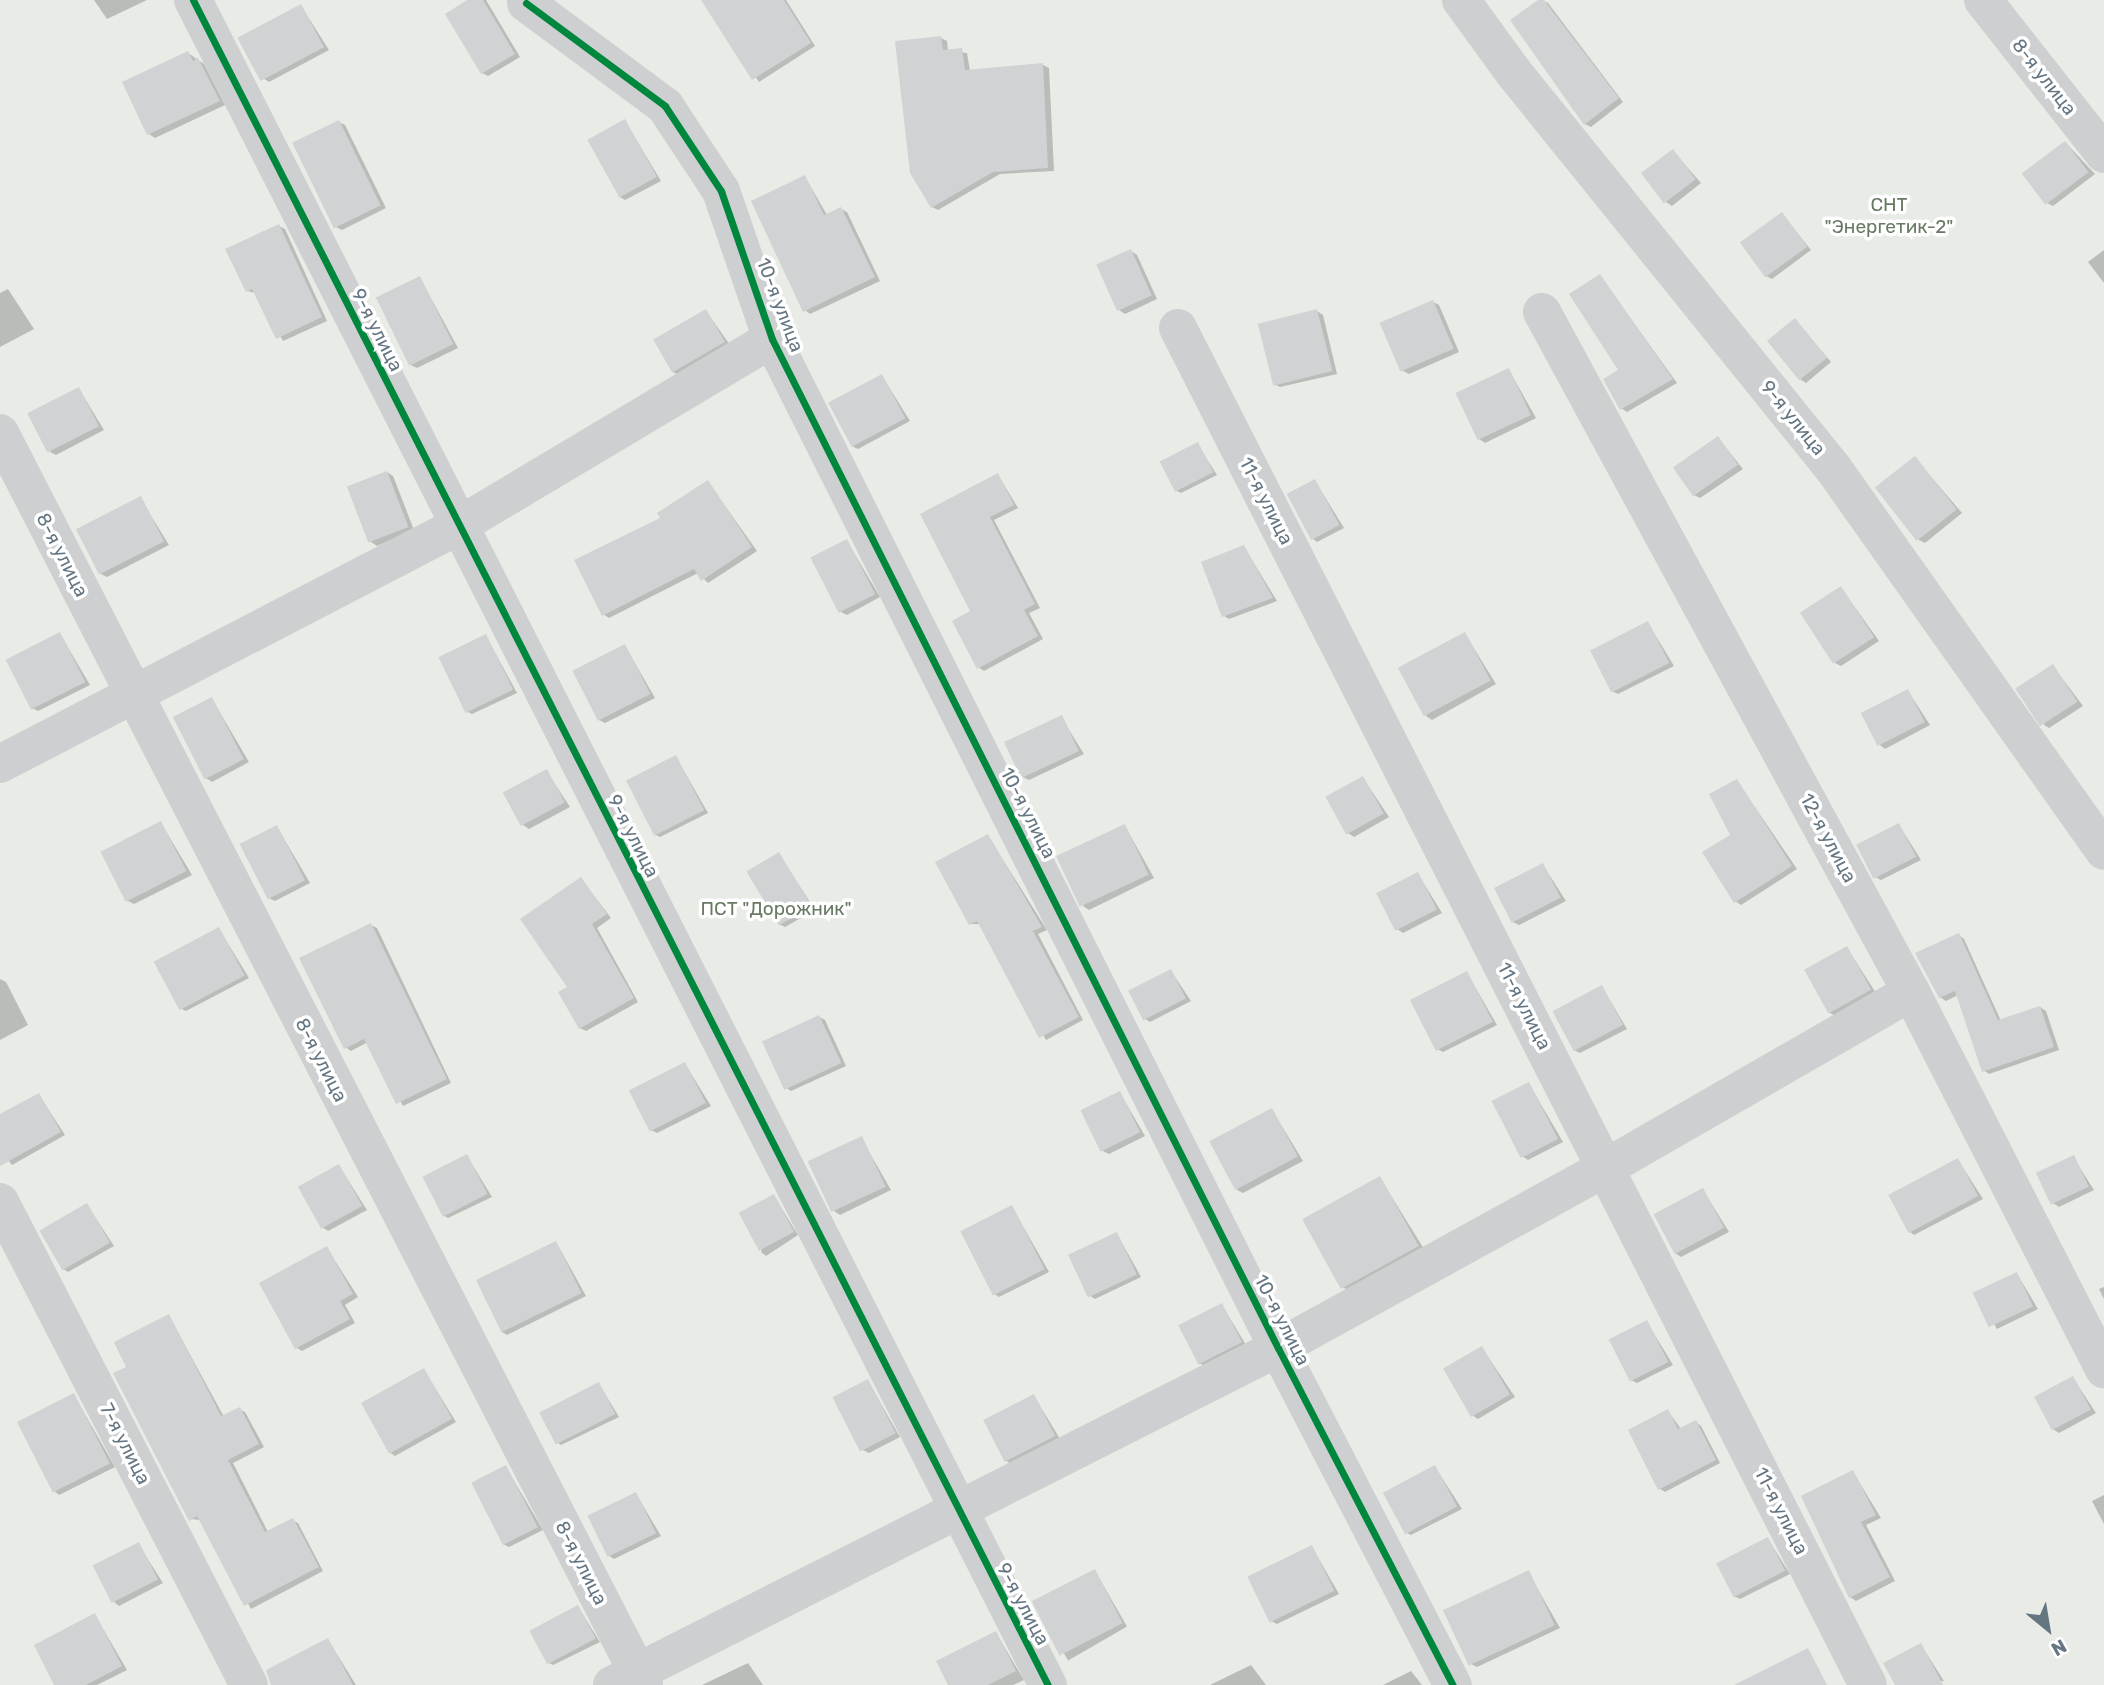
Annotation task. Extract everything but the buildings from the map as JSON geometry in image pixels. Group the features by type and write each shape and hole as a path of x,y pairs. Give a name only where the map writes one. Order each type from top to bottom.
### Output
{"street":[{"name":"9-я улица","path":"193,0 955,1508 1048,1685"},
{"name":"9-я улица","path":"1461,0 1514,73 1833,468 2104,851"},
{"name":"8-я улица","path":"1983,0 2104,155"},
{"name":"10-я улица","path":"526,3 665,106 721,191 772,339 1278,1348 1453,1685"},
{"name":"12-я улица","path":"1542,312 1911,992 2104,1369"},
{"name":"11-я улица","path":"1178,328 1607,1167 1868,1685"},
{"path":"0,764 134,697 458,526 772,339"},
{"name":"8-я улица","path":"0,433 631,1681"},
{"path":"631,1681 955,1508 1278,1348 1607,1167 1911,992"},
{"name":"7-я улица","path":"0,1202 249,1685"}],"green space":[{"name":"ПСТ \"Дорожник\"","path":"0,0 2104,0 2104,1685 0,1685"}],"cycle path":[{"path":"193,0 1048,1685"},
{"path":"526,3 665,106 721,191 772,339 1278,1348 1453,1685"}],"park label":[{"name":"СHТ \"Энергетик-2\"","path":"1889,216"}]}
